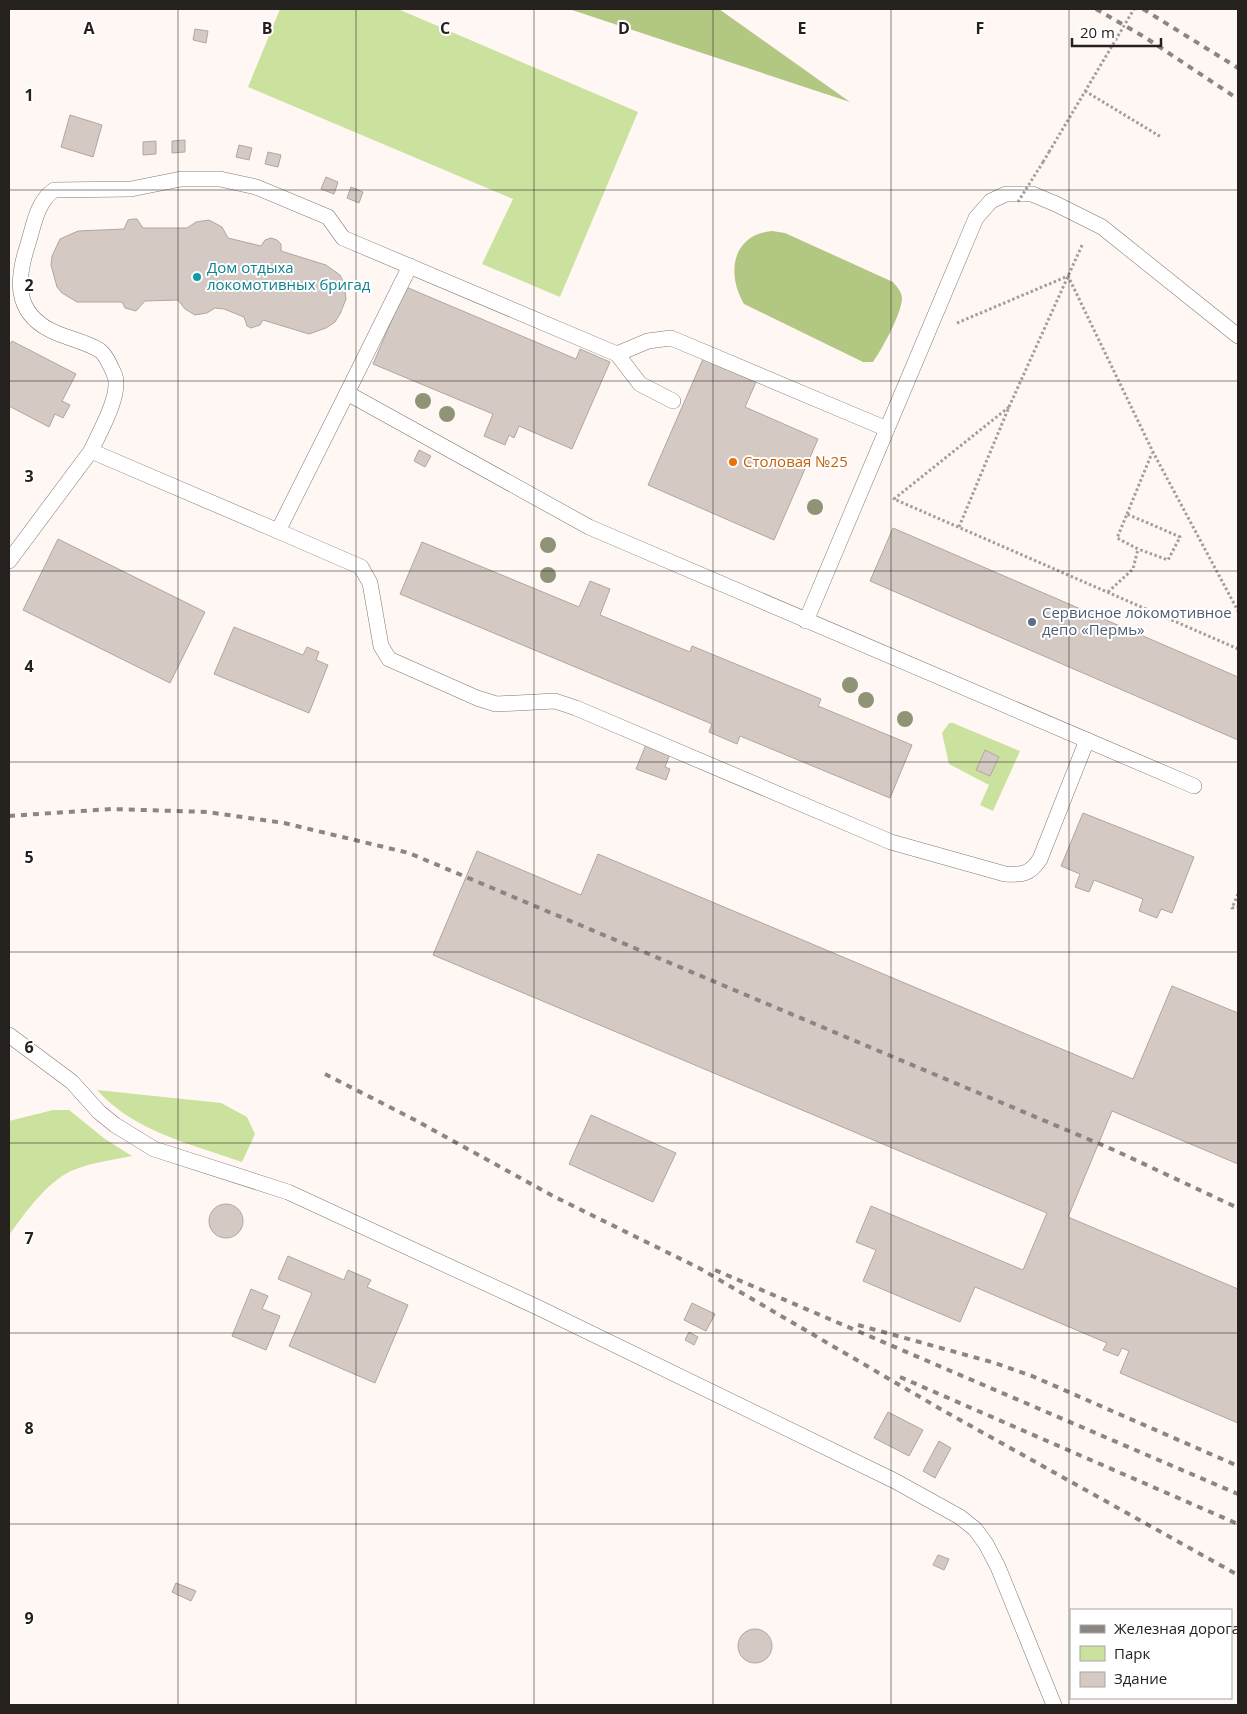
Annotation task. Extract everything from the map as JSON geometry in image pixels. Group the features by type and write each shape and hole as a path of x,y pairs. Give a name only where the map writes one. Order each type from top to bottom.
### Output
{"lane":[{"path":"9,560 91,452 114,398 116,388 112,370 101,351 49,329 28,314 22,295 20,270 36,216 45,197 54,190 131,189 181,179 220,179 256,187 328,217 343,238 617,354 646,389 673,401"},
{"path":"806,622 976,218 991,200 1006,194 1032,194 1102,227 1238,336"},
{"path":"278,531 410,266"},
{"path":"617,354 648,341 671,338 888,429"},
{"path":"346,393 589,527 806,622 1194,786"},
{"path":"91,452 361,567 370,582 381,646 389,660 477,698 496,704 555,701 576,708 891,842 1005,874 1022,875 1032,871 1040,859 1088,740"},
{"path":"9,1034 72,1082 99,1112 115,1125 154,1149 288,1192 537,1307 894,1481 960,1517 975,1529 986,1544 998,1567 1054,1705"}],"path":[{"path":"1018,202 1134,9"},
{"path":"1085,91 1162,138"},
{"path":"959,527 1009,407 1068,276 1085,244 1080,240"},
{"path":"927,336 1068,276"},
{"path":"1068,276 1152,452 1238,611"},
{"path":"1009,407 894,499 1238,649"},
{"path":"1127,514 1180,537 1168,560 1138,549 1117,538 1152,452"},
{"path":"1108,592 1133,569 1138,549"},
{"path":"1238,894 1232,908 1238,907"}],"green space":[{"path":"280,9 398,9 638,112 560,297 482,264 513,199 248,87"},
{"path":"569,9 719,9 850,102"},
{"path":"772,231 785,233 893,282 898,288 902,299 901,306 886,341 873,362 863,362 744,304 735,280 734,268 736,257 748,240 759,234"},
{"path":"949,723 953,723 1020,751 993,811 980,805 989,785 949,764 942,733","holes":["985,750 999,757 990,776 976,770"]},
{"path":"97,1090 221,1103 247,1117 255,1134 242,1162 165,1135 146,1126 112,1104"},
{"path":"53,1110 69,1110 105,1139 132,1156 86,1166 62,1176 37,1199 9,1235 9,1121"}],"building":[{"path":"195,29 208,31 206,43 193,40"},
{"path":"70,115 102,125 93,157 61,147"},
{"path":"185,140 185,152 172,153 172,141"},
{"path":"156,141 156,154 143,155 143,142"},
{"path":"239,145 252,148 249,160 236,157"},
{"path":"268,152 281,155 278,167 265,164"},
{"path":"326,177 338,182 334,194 321,189"},
{"path":"351,187 363,192 359,203 347,198"},
{"name":"Дом отдыха локомотивных бригад","path":"137,219 143,228 187,228 196,222 209,220 222,227 228,238 261,246 265,240 271,238 277,240 281,244 281,251 326,265 340,275 344,283 346,299 340,314 335,322 326,328 309,334 263,320 260,325 251,328 247,326 244,317 224,309 215,308 207,313 195,315 185,309 178,300 145,301 136,311 125,308 122,302 77,302 62,293 57,287 51,265 52,256 60,239 78,231 124,229 128,220"},
{"path":"406,287 576,359 580,349 610,362 572,449 519,426 514,438 509,435 505,445 484,436 493,414 373,364"},
{"path":"12,341 76,374 62,401 70,405 63,418 55,414 49,427 9,406 9,346"},
{"name":"Столовая №25","path":"703,359 756,382 745,407 818,439 774,540 648,485"},
{"path":"419,450 431,456 425,467 414,461"},
{"path":"893,528 1238,677 1238,740 870,581"},
{"path":"58,539 205,612 170,683 23,610"},
{"path":"422,542 579,607 590,581 610,589 600,615 690,652 692,646 821,699 818,706 912,745 890,798 740,736 737,744 709,732 712,724 400,594"},
{"path":"234,627 303,655 307,647 319,652 316,660 328,665 309,713 214,674"},
{"path":"647,742 671,751 665,767 670,769 666,780 636,769"},
{"path":"985,750 999,757 990,776 976,770"},
{"path":"1083,813 1194,857 1172,913 1161,909 1157,918 1139,911 1143,899 1094,880 1089,892 1075,887 1080,874 1061,866"},
{"path":"477,851 581,895 598,854 1133,1079 1172,986 1238,1013 1238,1164 1112,1111 1068,1217 1238,1289 1238,1423 1120,1373 1129,1351 1122,1348 1118,1356 1103,1350 1107,1343 975,1287 960,1322 863,1281 876,1250 856,1242 871,1206 1023,1270 1047,1213 433,955"},
{"path":"591,1115 676,1153 653,1202 569,1164"},
{"path":"226,1204 238,1209 243,1221 238,1233 226,1238 214,1233 209,1221 214,1209"},
{"path":"288,1256 344,1280 348,1270 371,1280 367,1287 408,1305 375,1383 289,1346 312,1293 278,1279"},
{"path":"251,1289 268,1296 262,1309 280,1316 266,1350 232,1336"},
{"path":"692,1303 715,1314 706,1331 684,1320"},
{"path":"689,1332 698,1337 694,1345 685,1340"},
{"path":"888,1412 923,1430 909,1456 874,1438"},
{"path":"939,1441 951,1448 935,1478 923,1471"},
{"path":"938,1555 949,1559 944,1570 933,1565"},
{"path":"176,1583 196,1591 191,1601 172,1592"},
{"path":"755,1629 762,1630 767,1634 771,1639 771,1653 767,1658 762,1662 755,1663 748,1662 743,1658 739,1653 738,1646 739,1639 743,1634 748,1630"}],"railway":[{"path":"1096,9 1146,38 1238,99"},
{"path":"1143,9 1238,68"},
{"path":"9,816 111,809 207,812 284,823 409,853 1114,1150 1238,1208"},
{"path":"325,1074 415,1120 553,1196 699,1268 944,1411 1238,1575"},
{"path":"715,1270 1238,1494"},
{"path":"858,1325 995,1363 1032,1376 1238,1466"},
{"path":"900,1377 1238,1524"}],"place":[{"name":"Дом отдыха локомотивных бригад","path":"197,277"},
{"name":"Столовая №25","path":"733,462"},
{"name":"Сервисное локомотивное депо «Пермь»","path":"1032,622"}]}
